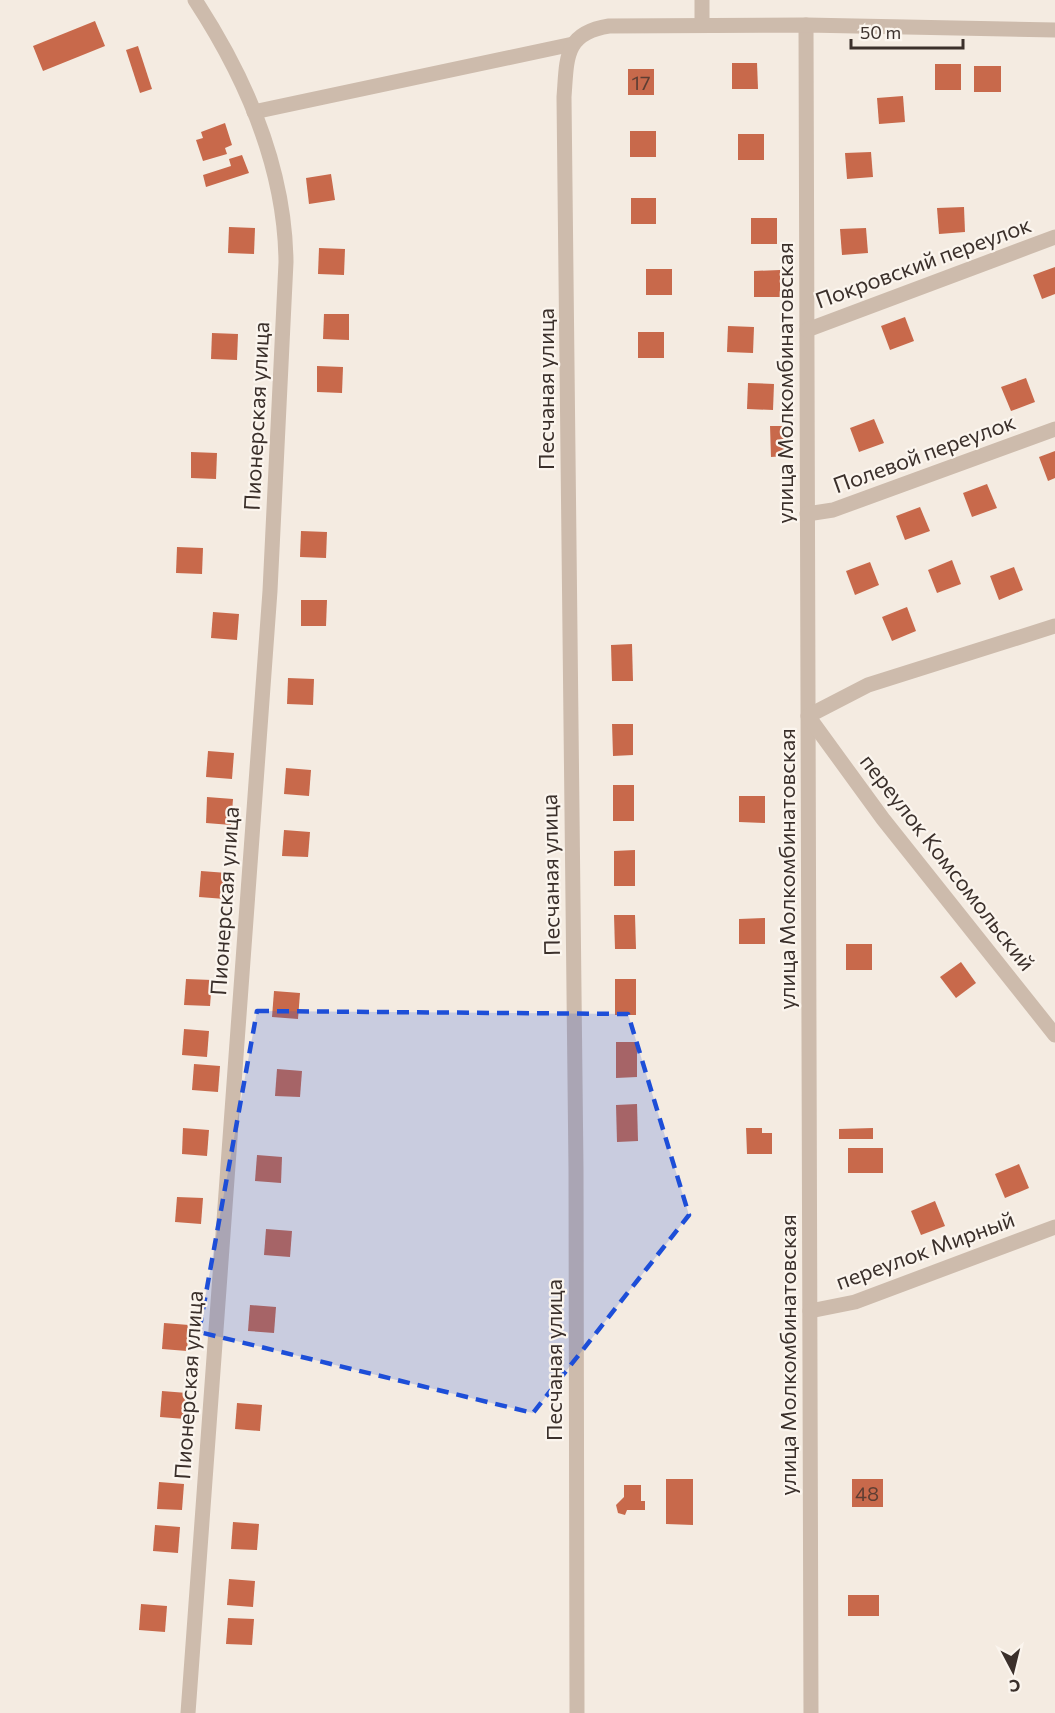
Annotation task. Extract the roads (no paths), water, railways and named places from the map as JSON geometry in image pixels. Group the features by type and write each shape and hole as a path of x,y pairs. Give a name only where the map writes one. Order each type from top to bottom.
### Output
{"street":[{"name":"Пионерская улица","path":"188,1713 270,591 286,262 285,236 276,174 254,112 195,0"},
{"path":"702,0 702,25"},
{"path":"254,112 575,41 590,29 609,26 702,25 1055,30"},
{"name":"улица Молкомбинатовская","path":"806,26 811,1713"},
{"name":"Песчаная улица","path":"575,41 566,74 564,98 576,1170 577,1713"},
{"name":"Покровский переулок","path":"807,330 1055,237"},
{"name":"Полевой переулок","path":"807,514 833,510 1055,429"},
{"path":"808,716 868,685 1055,626"},
{"name":"переулок Комсомольский","path":"808,716 883,819 1055,1035"},
{"name":"переулок Мирный","path":"810,1311 855,1302 1055,1227"}]}
